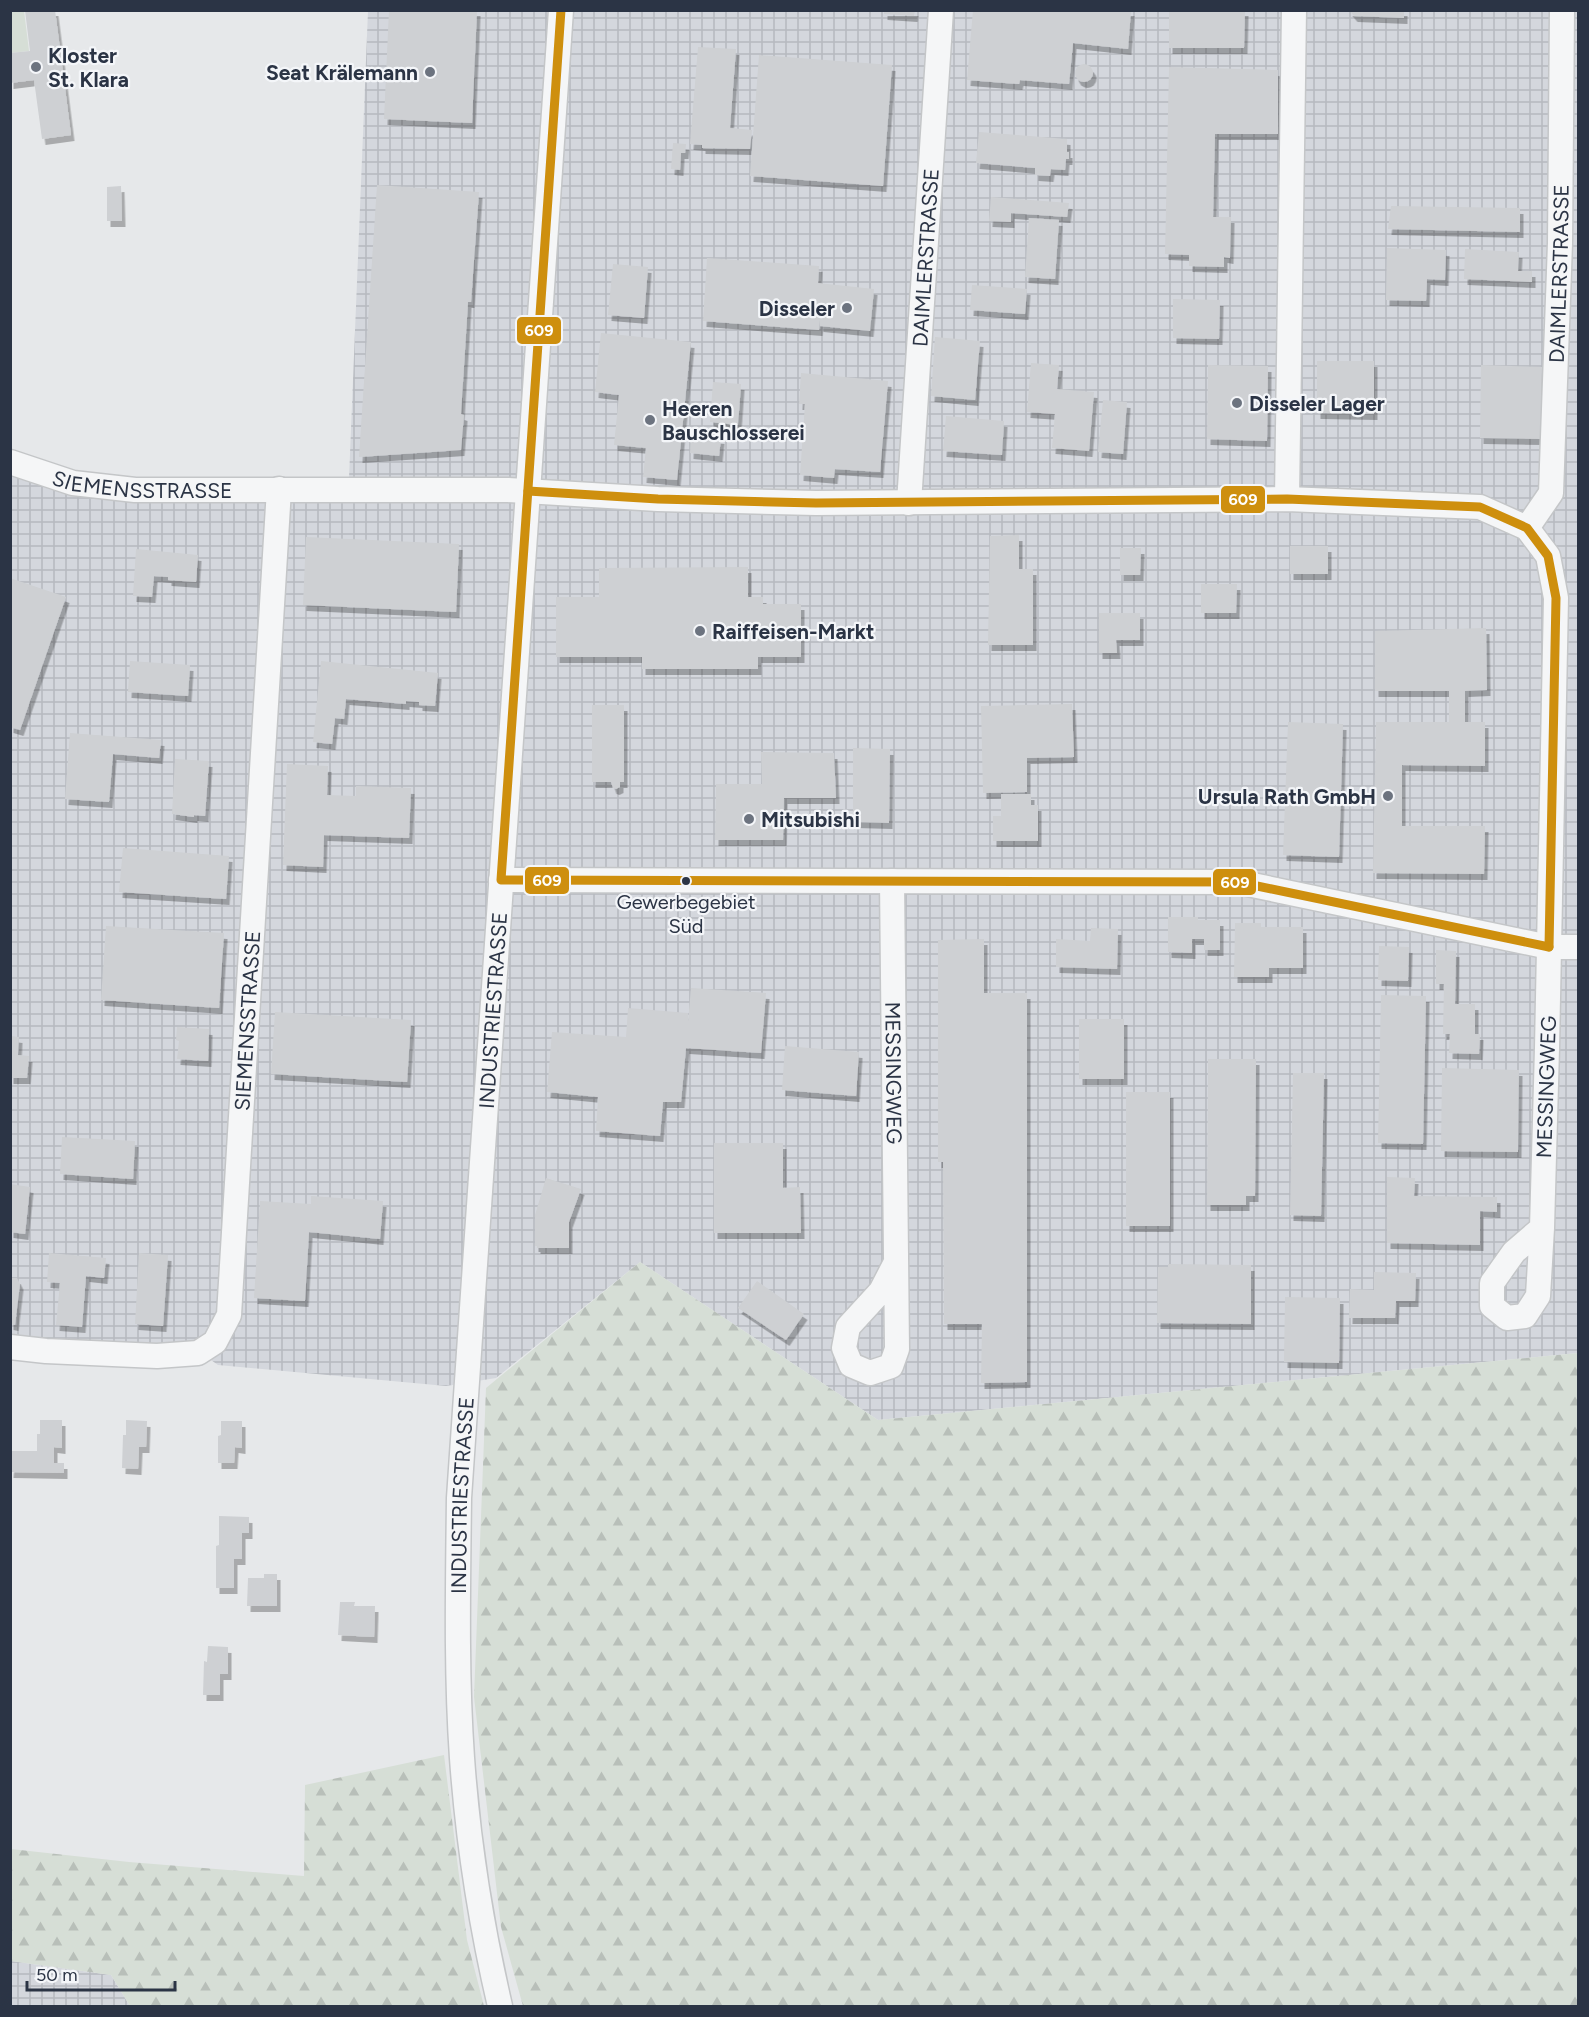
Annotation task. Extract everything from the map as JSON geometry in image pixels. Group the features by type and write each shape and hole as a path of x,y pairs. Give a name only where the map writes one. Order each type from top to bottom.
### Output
{"street":[{"name":"INDUSTRIESTRASSE","path":"500,2007 484,1936 468,1818 459,1708 457,1605 459,1498 561,10"},
{"name":"DAIMLERSTRASSE","path":"909,503 941,10"},
{"path":"1287,499 1294,10"},
{"name":"DAIMLERSTRASSE","path":"1527,528 1551,493 1560,243 1562,10"},
{"name":"SIEMENSSTRASSE","path":"10,462 73,483 135,490 528,491"},
{"name":"SIEMENSSTRASSE","path":"10,1347 157,1356 198,1353 215,1342 229,1315 279,489"},
{"path":"528,491 658,499 816,503 1287,499 1480,507 1527,528 1548,556 1556,598 1550,946"},
{"path":"501,880 1238,882 1550,946 1578,947"},
{"name":"MESSINGWEG","path":"892,881 895,1264"},
{"name":"MESSINGWEG","path":"1542,1228 1550,946"}],"shaded area":[{"path":"368,11 1578,11 1578,1353 878,1420 640,1262 496,1378 446,1386 218,1365 187,1343 157,1345 11,1338 10,474 133,501 348,503"},
{"path":"11,1961 111,1975 130,2006 11,2006"}],"green space":[{"path":"10,11 24,11 29,51 11,53"},
{"path":"640,1262 878,1420 1578,1353 1578,2006 523,2006 501,1927 474,1697 486,1388"},
{"path":"444,1755 467,1940 484,2006 130,2006 111,1975 11,1961 11,1849 129,1862 304,1876 305,1785"}],"building":[{"name":"Kloster St. Klara","path":"25,10 55,10 71,135 42,139 34,80 10,83 10,53 30,51"},
{"name":"Seat Krälemann","path":"389,10 477,10 472,123 384,119"},
{"path":"884,10 915,10 914,16 884,14"},
{"path":"973,10 1131,10 1128,49 1073,43 1069,84 1020,80 1019,84 967,80"},
{"path":"1169,10 1245,10 1244,48 1169,48"},
{"path":"1349,10 1404,10 1404,18 1354,16"},
{"path":"698,47 736,49 730,128 752,130 750,149 702,148 702,145 690,144"},
{"path":"759,55 892,65 883,186 750,176"},
{"path":"1080,64 1088,64 1093,69 1091,80 1080,82 1075,77 1075,69"},
{"path":"1169,67 1278,70 1278,134 1215,134 1213,217 1231,217 1230,258 1224,257 1224,267 1189,266 1189,255 1165,254"},
{"path":"979,132 1067,139 1069,159 1066,159 1065,170 1051,169 1050,176 1035,175 1035,168 976,163"},
{"path":"673,143 686,144 685,153 681,153 680,170 671,169"},
{"path":"377,185 479,192 471,302 468,302 461,450 359,457"},
{"path":"121,186 122,221 107,221 107,187"},
{"path":"991,197 1069,203 1067,217 1011,213 1011,222 989,221"},
{"path":"1391,206 1520,208 1520,232 1388,229"},
{"path":"1029,218 1059,220 1055,279 1025,277"},
{"path":"1387,248 1446,250 1445,280 1427,279 1426,301 1386,300"},
{"path":"1465,249 1519,252 1518,271 1532,271 1532,282 1464,279"},
{"path":"707,258 819,266 818,283 874,289 870,331 820,326 820,320 819,330 703,321"},
{"path":"613,264 648,267 644,318 608,315"},
{"path":"972,285 1027,289 1025,314 970,310"},
{"path":"1173,299 1220,300 1219,339 1173,338"},
{"name":"Heeren Bauschlosserei","path":"601,333 691,342 677,480 643,477 646,448 614,445 619,395 595,392"},
{"path":"935,337 980,341 975,400 931,396"},
{"path":"1317,361 1374,361 1374,414 1317,413"},
{"path":"1031,363 1059,365 1057,389 1094,392 1089,451 1052,448 1055,414 1027,412"},
{"name":"Disseler Lager","path":"1208,365 1268,366 1267,441 1207,439"},
{"path":"1481,365 1542,367 1541,439 1480,438"},
{"path":"801,373 888,381 880,472 835,469 834,478 800,475 805,404 799,404"},
{"path":"713,382 741,384 738,425 710,422"},
{"path":"1103,400 1127,402 1123,454 1098,452"},
{"path":"946,416 1004,421 1002,455 943,451"},
{"path":"691,435 721,438 719,456 690,453"},
{"path":"1019,535 1019,569 1033,569 1033,645 988,645 990,536"},
{"path":"306,537 459,544 456,612 303,605"},
{"path":"1290,546 1328,546 1328,574 1290,574"},
{"path":"1120,548 1141,548 1140,575 1120,575"},
{"path":"136,549 198,555 196,582 168,580 168,577 154,576 152,597 133,596"},
{"name":"Raiffeisen-Markt","path":"748,567 748,597 763,597 763,604 801,604 801,657 758,657 758,669 642,669 642,657 556,657 556,597 599,597 599,568"},
{"path":"10,578 66,597 20,730 10,727"},
{"path":"1201,584 1237,584 1236,613 1201,613"},
{"path":"1099,613 1140,613 1140,640 1116,640 1117,653 1099,653"},
{"name":"Ursula Rath GmbH","path":"1486,628 1487,690 1465,691 1465,722 1485,722 1485,766 1402,765 1402,826 1485,826 1484,874 1373,873 1376,722 1449,722 1449,691 1375,691 1375,631"},
{"path":"130,661 190,665 188,696 128,692"},
{"path":"321,661 438,673 435,706 419,705 419,702 406,701 406,704 346,699 344,719 335,718 332,744 313,742"},
{"path":"1072,704 1074,757 1027,758 1027,792 983,793 981,706"},
{"path":"592,705 624,705 624,782 620,782 620,787 616,789 613,788 611,782 592,782"},
{"path":"1288,722 1343,724 1339,857 1283,855"},
{"path":"70,733 161,740 159,758 113,754 109,802 65,799"},
{"path":"853,748 890,749 889,823 853,822"},
{"path":"761,752 834,753 836,798 784,798 783,840 715,840 716,784 762,784"},
{"path":"175,759 209,761 205,816 172,814"},
{"path":"287,764 328,766 327,795 356,796 356,786 411,788 409,838 324,835 323,867 283,865"},
{"path":"1001,794 1031,794 1031,805 1038,805 1038,841 993,841 993,816 1001,816"},
{"path":"123,848 229,856 226,899 119,892"},
{"path":"1168,917 1220,920 1220,950 1204,950 1204,939 1192,939 1192,953 1168,952"},
{"path":"1235,923 1261,923 1261,927 1303,927 1303,968 1269,968 1269,977 1234,977"},
{"path":"106,926 224,933 219,1008 101,1000"},
{"path":"1091,928 1118,929 1117,969 1056,967 1056,939 1090,941"},
{"path":"984,939 984,993 1027,993 1027,1382 981,1383 982,1324 944,1324 943,1162 938,1162 938,940"},
{"path":"1379,946 1409,947 1408,981 1378,980"},
{"path":"1436,950 1456,951 1455,1004 1475,1004 1475,1034 1480,1034 1479,1054 1449,1053 1450,1034 1443,1034 1444,984 1436,984"},
{"path":"691,988 766,993 761,1053 686,1048 681,1102 663,1102 660,1136 596,1131 598,1097 547,1092 552,1032 626,1037 628,1008 688,1013 688,1021"},
{"path":"1381,995 1426,996 1423,1144 1378,1143"},
{"path":"275,1012 411,1020 407,1082 271,1074"},
{"path":"1079,1019 1124,1019 1124,1079 1079,1079"},
{"path":"177,1027 209,1029 208,1061 177,1059 179,1041 176,1040"},
{"path":"10,1036 19,1037 18,1055 29,1056 27,1078 10,1078"},
{"path":"785,1046 859,1052 856,1096 782,1090"},
{"path":"1208,1059 1256,1059 1255,1196 1246,1196 1246,1205 1207,1205"},
{"path":"1442,1068 1519,1070 1518,1152 1441,1151"},
{"path":"1293,1073 1324,1073 1321,1216 1290,1215"},
{"path":"1126,1092 1170,1092 1170,1226 1126,1226"},
{"path":"62,1137 135,1141 133,1179 60,1174"},
{"path":"714,1143 783,1143 783,1188 800,1187 801,1233 714,1233"},
{"path":"1387,1177 1415,1178 1414,1196 1497,1197 1497,1212 1480,1211 1480,1245 1387,1243"},
{"path":"546,1178 581,1189 569,1222 569,1248 537,1248 535,1246 535,1215"},
{"path":"10,1184 30,1187 25,1234 10,1232"},
{"path":"311,1196 383,1201 380,1239 309,1232 305,1301 254,1298 260,1201 311,1204"},
{"path":"49,1253 106,1258 104,1278 86,1276 82,1327 56,1325 60,1283 47,1282"},
{"path":"139,1253 168,1255 163,1326 135,1324"},
{"path":"1168,1264 1251,1265 1251,1324 1157,1323 1158,1267 1168,1267"},
{"path":"1374,1272 1416,1273 1415,1301 1396,1301 1395,1318 1349,1318 1350,1289 1374,1290"},
{"path":"10,1278 17,1278 20,1284 15,1325 10,1324"},
{"path":"757,1281 804,1314 786,1340 738,1308"},
{"path":"1285,1297 1340,1298 1339,1363 1284,1362"},
{"path":"40,1420 62,1420 62,1448 54,1447 54,1463 64,1463 64,1473 10,1472 12,1451 37,1451"},
{"path":"126,1420 147,1421 146,1447 139,1447 138,1469 122,1468"},
{"path":"221,1421 242,1421 242,1448 235,1447 234,1463 218,1463 218,1436 221,1435"},
{"path":"219,1516 249,1517 249,1533 242,1533 242,1559 234,1559 234,1588 216,1588"},
{"path":"264,1574 277,1574 277,1606 247,1606 248,1578 264,1578"},
{"path":"340,1602 355,1602 354,1606 375,1606 374,1637 338,1635"},
{"path":"208,1646 228,1647 228,1674 220,1674 220,1695 203,1695 204,1661 207,1662"}],"transit line":[{"name":"609","path":"561,10 501,880 1238,882 1549,947"},
{"name":"609","path":"528,491 658,499 816,503 1287,499 1480,507 1527,528 1548,556 1556,598 1549,947"}],"place":[{"name":"Kloster St. Klara","path":"36,67"},
{"name":"Seat Krälemann","path":"430,72"},
{"name":"Disseler","path":"847,308"},
{"name":"Disseler Lager","path":"1237,403"},
{"name":"Heeren Bauschlosserei","path":"650,420"},
{"name":"Raiffeisen-Markt","path":"700,631"},
{"name":"Ursula Rath GmbH","path":"1388,796"},
{"name":"Mitsubishi","path":"749,819"},
{"name":"Gewerbegebiet Süd","path":"686,881"}]}
